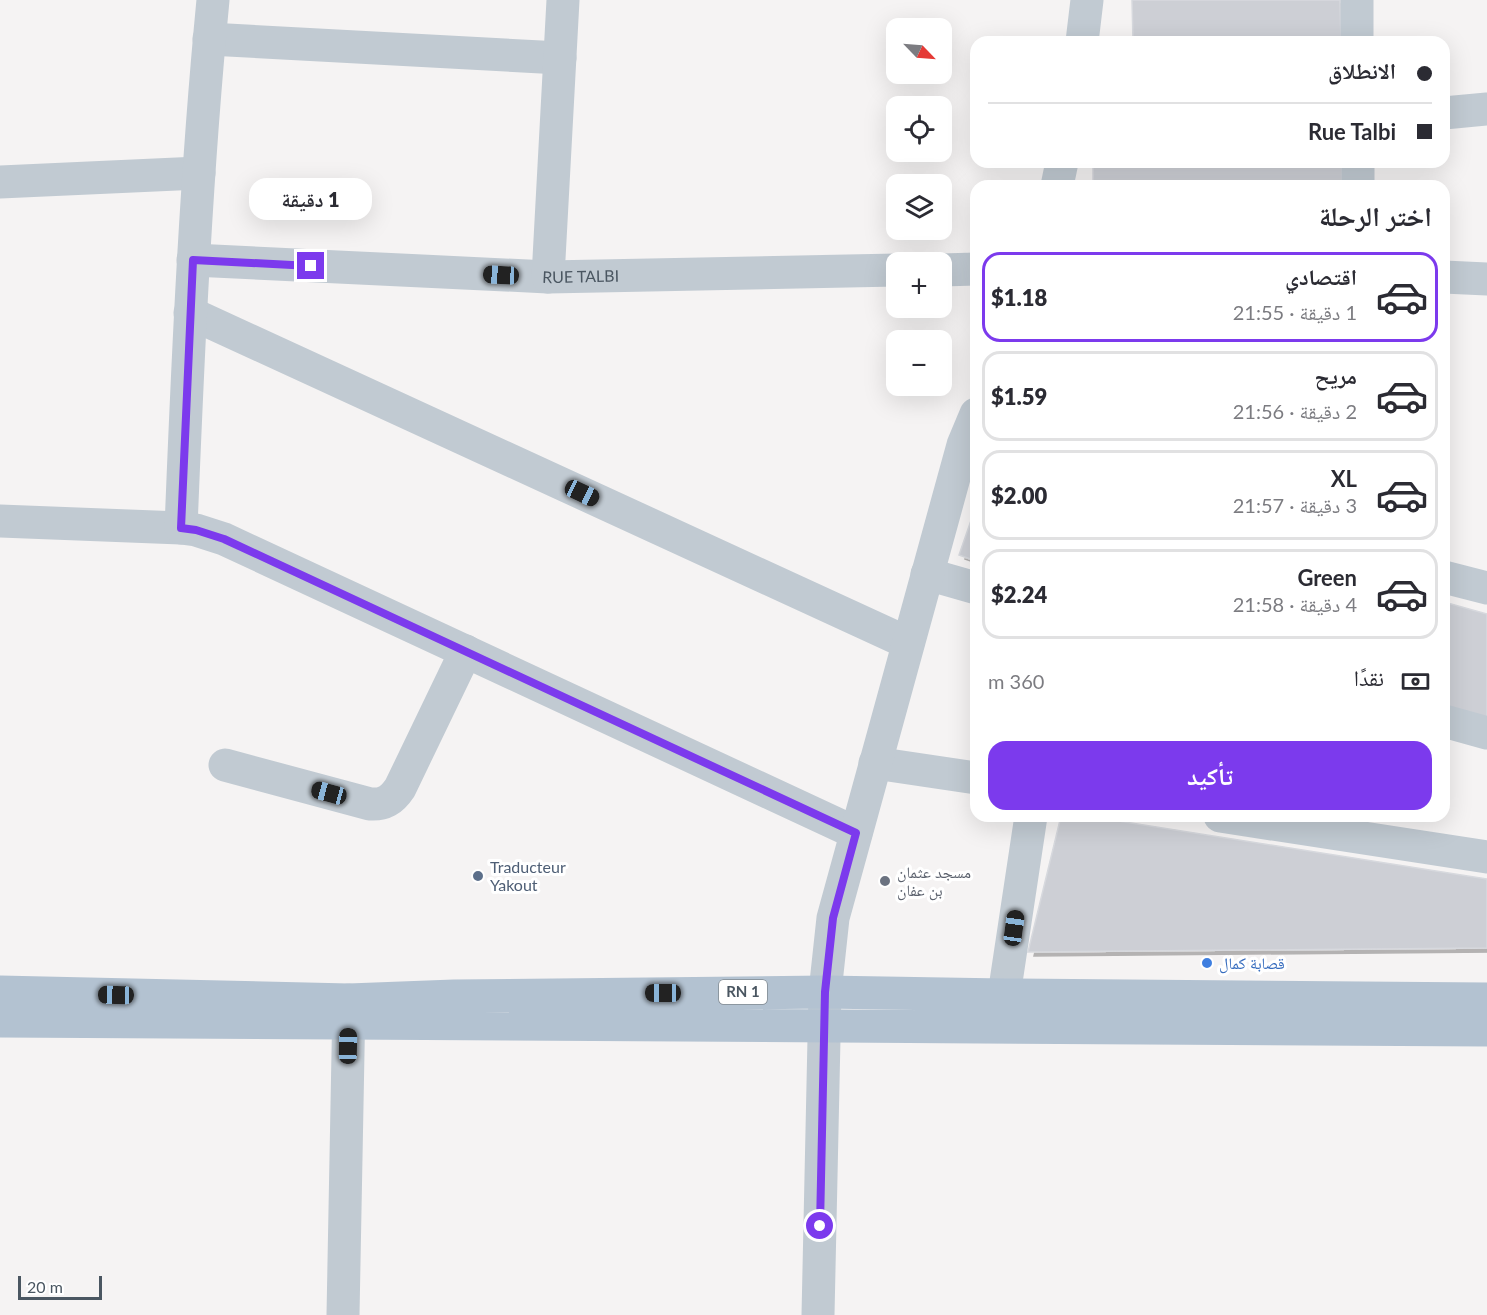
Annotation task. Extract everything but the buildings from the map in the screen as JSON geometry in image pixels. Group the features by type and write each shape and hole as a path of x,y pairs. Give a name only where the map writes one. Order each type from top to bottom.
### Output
{"main road":[{"name":"RN 1","path":"0,992 349,1012 824,1025 1487,1030"},
{"name":"RN 1","path":"0,1021 349,1012 454,996 825,992 1487,999"}],"street":[{"path":"181,528 193,260 213,0"},
{"path":"548,277 563,0"},
{"path":"1083,36 1087,0"},
{"path":"1357,0 1358,36"},
{"path":"209,39 560,58"},
{"path":"1450,112 1487,109"},
{"path":"0,182 199,173"},
{"name":"RUE TALBI","path":"193,260 548,277 886,270"},
{"path":"952,270 970,269"},
{"path":"1450,276 1487,279"},
{"path":"190,314 908,642"},
{"path":"818,1315 825,992 833,918 927,574 970,446"},
{"path":"0,521 181,528 203,531 856,833"},
{"path":"927,574 970,586"},
{"path":"1450,578 1487,588"},
{"path":"225,765 370,804 388,802 400,788 466,651"},
{"path":"1450,723 1487,733"},
{"path":"875,763 970,777"},
{"path":"1004,995 1029,822"},
{"path":"1259,822 1487,857"},
{"path":"343,1315 349,1012"}],"place":[{"name":"Traducteur Yakout","path":"478,876"},
{"name":"مسجد عثمان بن عفان","path":"885,881"},
{"name":"قصابة كمال","path":"1207,963"}],"route":[{"path":"311,266 193,260 181,528 210,533 224,539 856,833 833,918 825,992 820,1226"}]}
